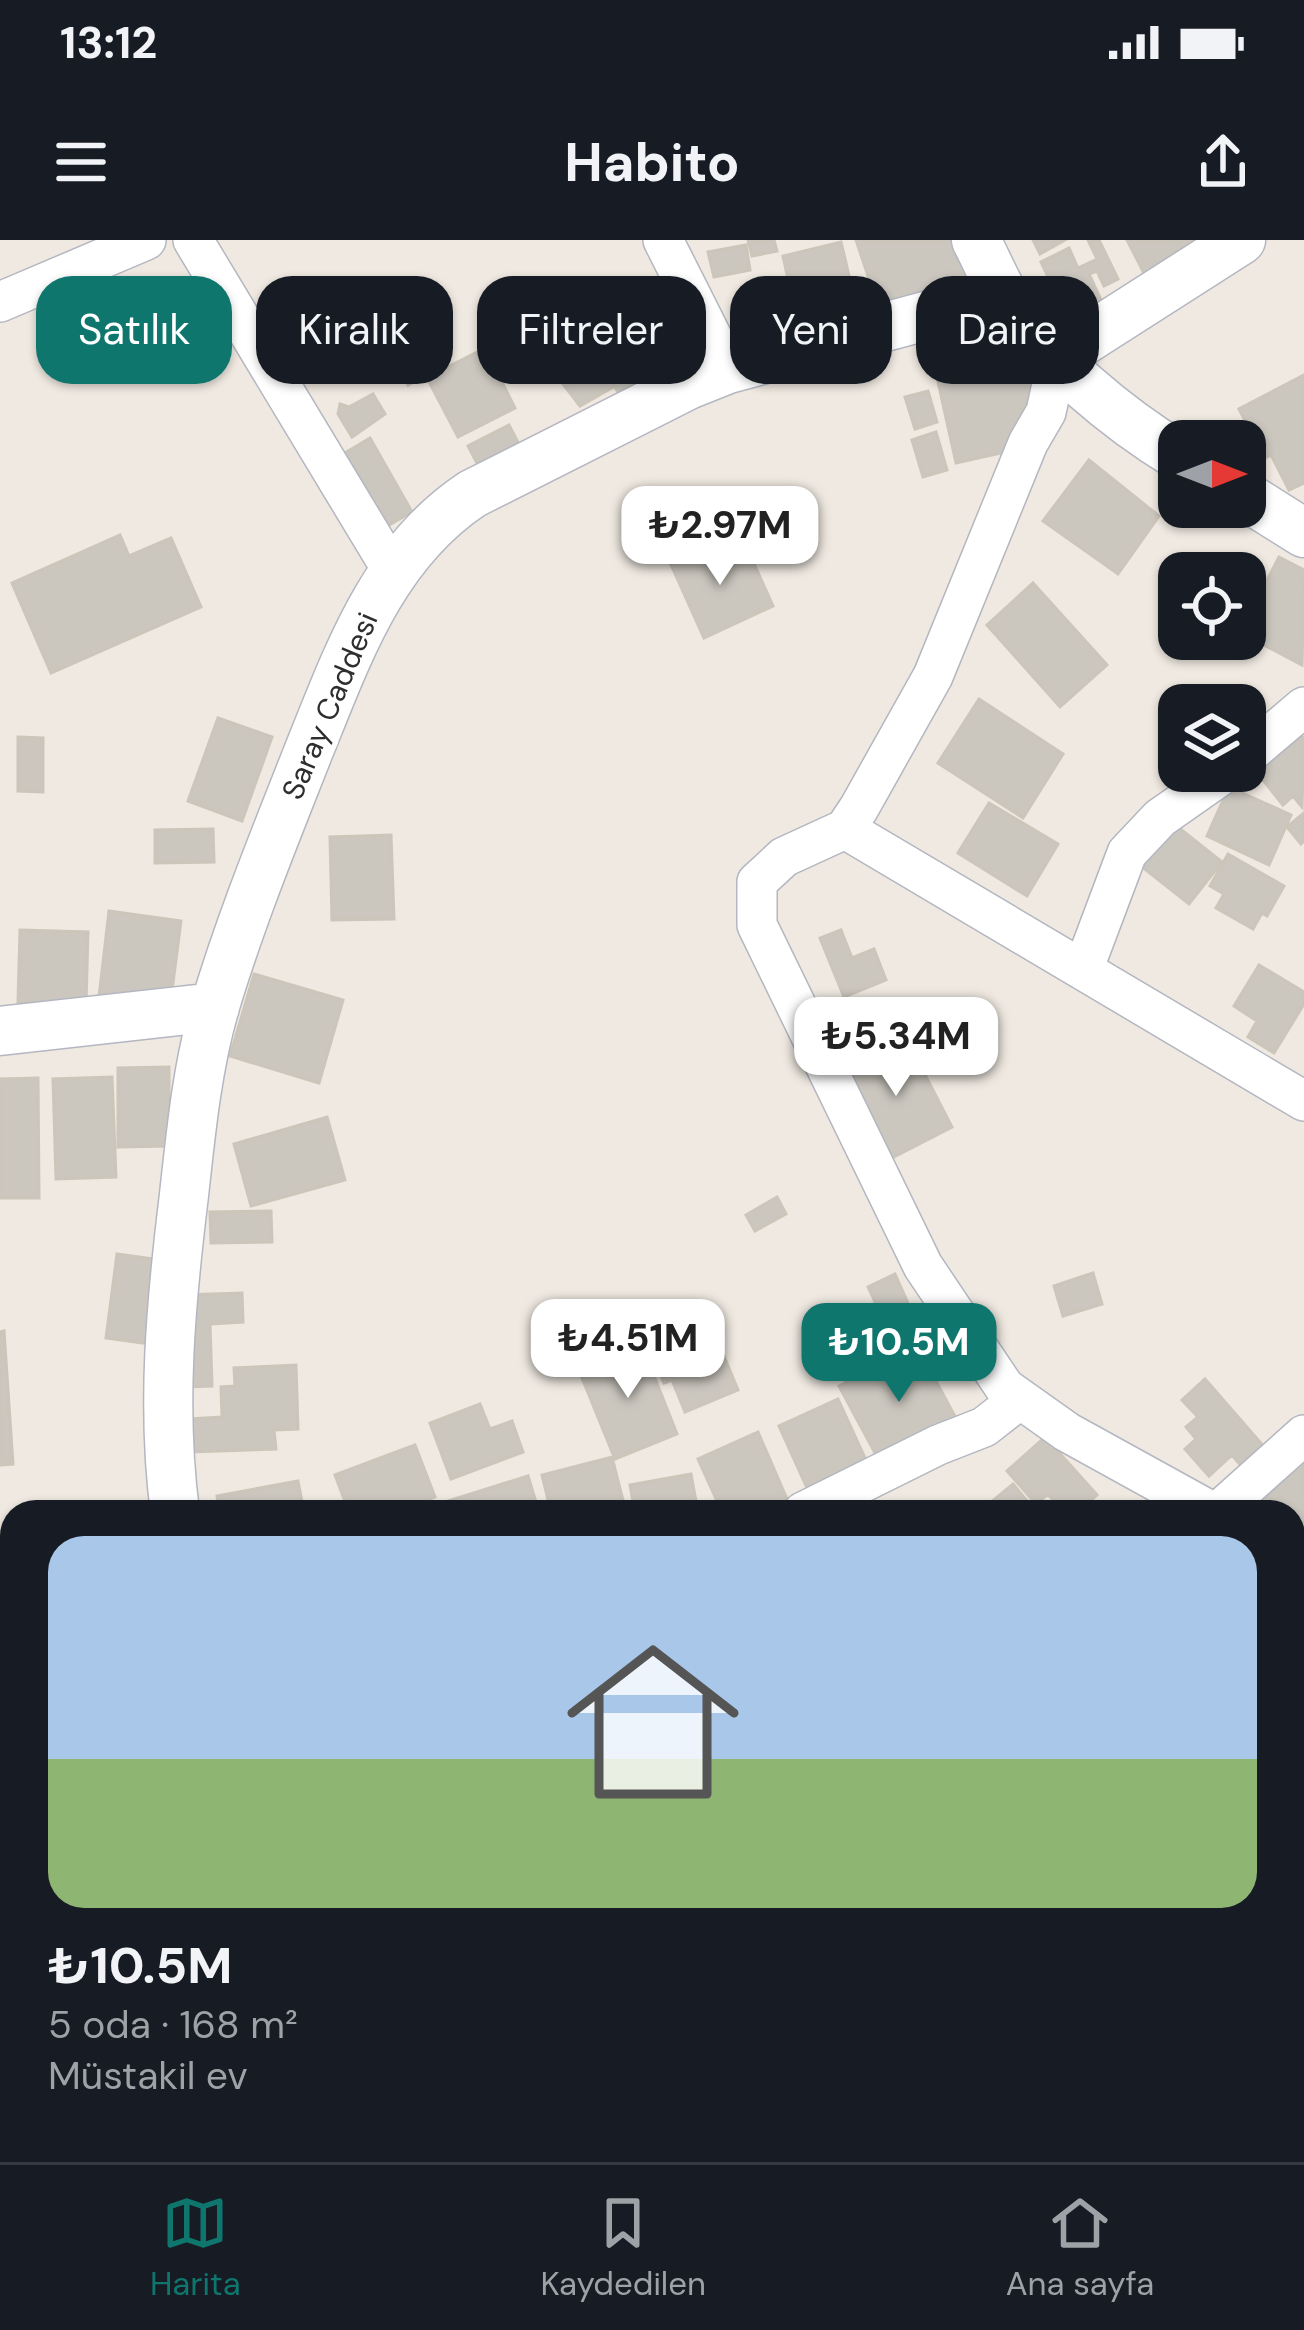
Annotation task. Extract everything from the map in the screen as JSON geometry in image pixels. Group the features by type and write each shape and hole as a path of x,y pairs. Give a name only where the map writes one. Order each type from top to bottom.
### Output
{"street":[{"path":"0,302 146,240"},
{"path":"193,240 392,570"},
{"path":"663,240 728,369"},
{"path":"976,240 994,276"},
{"path":"1099,331 1241,240"},
{"name":"Saray Caddesi","path":"175,1500 166,1412 170,1338 194,1104 215,1007 318,728 392,570 440,515 472,494 688,385 728,369 916,319"},
{"path":"1052,384 1046,412 1028,443 934,676 845,829 784,857 757,882 757,925 923,1266 1004,1388 1067,1432 1193,1500"},
{"path":"1084,384 1106,406 1158,442"},
{"path":"1266,509 1304,533"},
{"path":"1266,739 1304,707"},
{"path":"1083,970 1127,853 1160,818 1197,792"},
{"path":"845,829 1304,1101"},
{"path":"0,1031 215,1007"},
{"path":"826,1500 984,1427 1020,1399"},
{"path":"1229,1500 1304,1435"}],"building":[{"path":"748,240 774,240 777,251 752,256"},
{"path":"856,240 957,240 968,276 916,276 916,296 892,302 892,276 868,276"},
{"path":"1033,240 1065,240 1040,254"},
{"path":"1088,240 1099,240 1118,279 1104,286 1097,271 1090,276 1048,276 1041,262 1069,248 1078,268 1097,259"},
{"path":"1127,240 1213,240 1146,277"},
{"path":"841,242 849,276 787,276 783,256"},
{"path":"746,245 750,270 714,277 708,252"},
{"path":"477,352 477,384 503,384 515,408 458,437 430,384 453,384 453,364"},
{"path":"1304,375 1304,483 1289,490 1271,455 1266,457 1266,420 1245,420 1239,409"},
{"path":"563,384 615,386 580,406"},
{"path":"939,384 1040,384 1010,451 956,463"},
{"path":"928,391 937,422 915,429 905,397"},
{"path":"373,394 385,414 352,437 338,414 340,404 349,407"},
{"path":"509,425 521,448 480,469 468,446"},
{"path":"936,432 947,470 923,477 912,440"},
{"path":"370,438 412,512 375,533 333,460"},
{"path":"1089,460 1158,515 1118,574 1043,521"},
{"path":"120,535 129,556 171,538 201,607 51,673 12,583"},
{"path":"700,543 710,565 747,548 773,606 704,638 668,558"},
{"path":"1279,557 1304,570 1302,665 1266,646 1266,582"},
{"path":"1033,583 1107,665 1060,707 987,625"},
{"path":"979,699 1063,754 1023,818 938,763"},
{"path":"218,718 272,737 242,821 188,801"},
{"path":"1292,724 1304,739 1302,807 1293,796 1283,805 1266,784 1266,745"},
{"path":"18,737 43,738 43,792 18,791"},
{"path":"1227,792 1240,792 1291,815 1269,865 1207,836"},
{"path":"989,803 1058,844 1027,896 958,853"},
{"path":"1304,813 1304,841 1301,844 1287,827"},
{"path":"1174,824 1222,862 1189,904 1141,866"},
{"path":"213,829 214,862 155,863 155,830"},
{"path":"391,835 394,919 332,920 330,837"},
{"path":"1228,854 1284,886 1267,916 1262,913 1253,929 1216,908 1224,894 1210,886"},
{"path":"109,911 181,921 170,1006 99,997"},
{"path":"20,930 88,932 86,1004 18,1002"},
{"path":"841,930 852,958 874,949 886,980 844,997 820,938"},
{"path":"1259,965 1304,992 1304,1004 1274,1053 1248,1037 1257,1021 1234,1006"},
{"path":"254,974 343,1000 319,1083 230,1056"},
{"path":"905,1036 952,1127 886,1161 839,1071"},
{"path":"169,1067 169,1146 118,1147 118,1068"},
{"path":"112,1077 116,1177 56,1179 53,1079"},
{"path":"38,1078 39,1198 0,1198 0,1079"},
{"path":"327,1117 345,1180 251,1206 234,1144"},
{"path":"777,1197 786,1214 755,1231 746,1215"},
{"path":"271,1211 272,1242 211,1243 210,1212"},
{"path":"117,1254 161,1260 150,1344 106,1338"},
{"path":"1093,1273 1102,1304 1063,1316 1054,1286"},
{"path":"895,1274 911,1310 885,1323 868,1287"},
{"path":"242,1293 243,1322 210,1324 212,1386 185,1387 181,1295"},
{"path":"704,1308 738,1390 685,1412 672,1380 664,1383 644,1333"},
{"path":"4,1331 13,1464 0,1465 0,1332"},
{"path":"641,1343 677,1434 615,1459 578,1368"},
{"path":"916,1344 959,1424 882,1466 839,1386"},
{"path":"296,1365 298,1429 274,1430 276,1449 191,1452 190,1419 222,1417 221,1387 235,1386 234,1368"},
{"path":"1205,1379 1265,1448 1243,1468 1232,1455 1209,1476 1185,1449 1196,1439 1186,1427 1198,1417 1182,1400"},
{"path":"838,1399 871,1471 812,1499 779,1426"},
{"path":"480,1404 490,1429 512,1421 523,1452 451,1479 430,1423"},
{"path":"758,1432 787,1500 717,1500 698,1459"},
{"path":"1045,1437 1097,1495 1091,1500 1053,1500 1048,1494 1032,1500 1007,1471"},
{"path":"415,1445 435,1497 344,1500 335,1475"},
{"path":"1304,1455 1304,1500 1254,1500 1250,1494"},
{"path":"612,1457 623,1500 548,1500 542,1475"},
{"path":"691,1474 696,1500 633,1500 630,1485"},
{"path":"528,1476 535,1500 451,1500"},
{"path":"298,1481 302,1500 218,1500 217,1496"},
{"path":"1013,1484 1026,1500 994,1500"}]}
